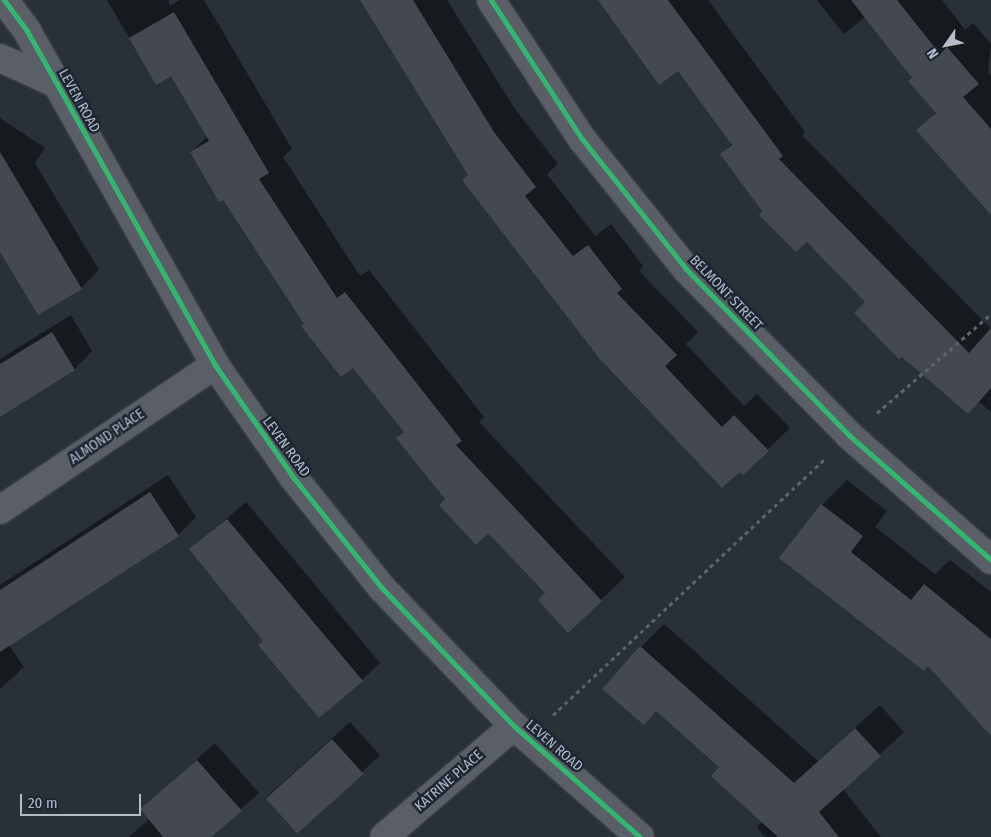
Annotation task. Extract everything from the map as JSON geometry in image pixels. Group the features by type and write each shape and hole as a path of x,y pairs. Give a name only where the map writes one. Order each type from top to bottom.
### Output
{"street":[{"name":"LEVEN ROAD","path":"4,0 27,32 215,365 293,477 382,588 521,732 640,837"},
{"name":"BELMONT STREET","path":"491,0 582,139 686,269 850,436 991,560"},
{"path":"0,58 57,84"},
{"name":"ALMOND PLACE","path":"0,510 215,365"},
{"name":"KATRINE PLACE","path":"384,837 521,732"}],"path":[{"path":"521,732 850,436 991,314"}],"building":[{"path":"360,0 413,0 494,132 536,187 525,196 573,256 588,245 622,289 617,293 677,355 665,366 722,427 734,415 769,451 743,475 740,472 722,488 599,358 462,180 468,175"},
{"path":"598,0 668,0 783,156 779,159 969,353 991,328 991,388 968,414 902,357 899,359 854,313 865,302 807,242 796,252 759,215 762,211 720,154 732,145 678,71 659,85"},
{"path":"851,0 897,0 940,54 947,47 979,84 963,97 991,129 991,215 916,130 936,113 908,81 912,78"},
{"path":"174,12 269,173 259,179 337,298 345,292 462,441 456,445 602,601 568,633 538,600 545,593 488,533 476,545 439,505 445,499 396,438 404,432 353,368 341,377 301,326 304,324 223,200 219,202 190,152 209,141 171,76 156,85 129,38"},
{"path":"0,152 82,289 38,315 0,252"},
{"path":"52,332 75,370 0,417 0,364"},
{"path":"150,492 179,536 0,652 0,590"},
{"path":"821,504 863,536 851,552 911,600 924,584 991,639 991,736 928,666 924,671 779,558"},
{"path":"227,519 363,681 319,718 258,645 263,641 189,549"},
{"path":"640,646 794,783 855,728 881,756 819,812 839,837 778,837 711,776 719,767 656,711 644,725 602,689"},
{"path":"332,739 363,774 297,833 266,799"},
{"path":"197,760 242,811 211,837 163,837 140,809"}],"cycle path":[{"path":"4,0 27,31 215,365 293,477 382,588 514,726 640,837"},
{"path":"491,0 582,139 686,269 850,436 991,560"}]}
